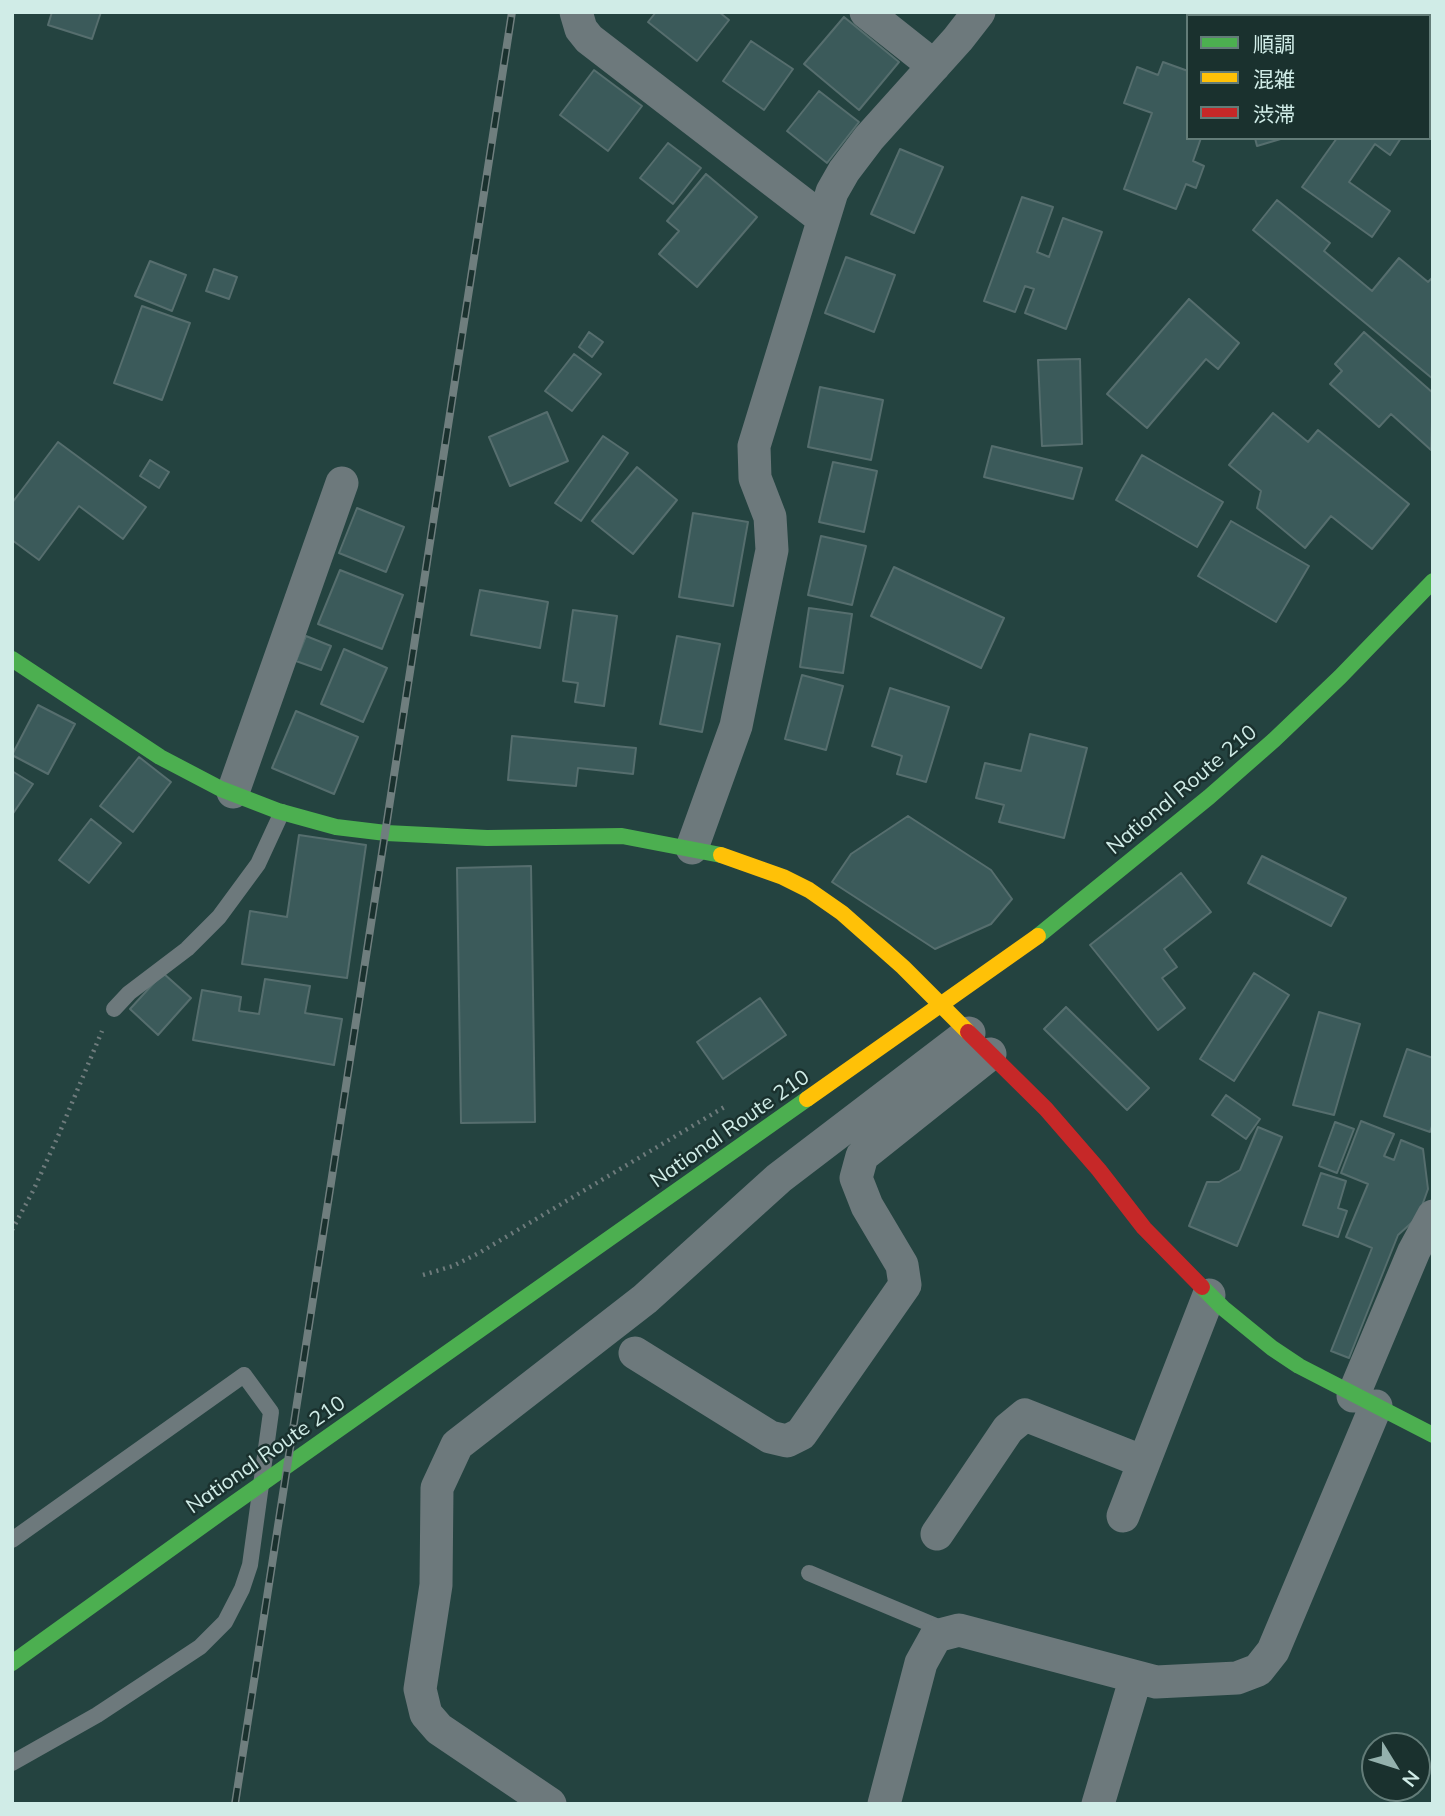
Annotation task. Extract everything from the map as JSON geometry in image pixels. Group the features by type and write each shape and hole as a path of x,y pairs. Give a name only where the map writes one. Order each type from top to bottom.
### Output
{"main road":[{"name":"National Route 210","path":"12,1663 1050,927 1209,797 1340,677 1433,581"},
{"path":"12,659 160,757 192,775 282,812 336,827 386,833 487,838 622,836 692,848 760,868 810,890 842,913 941,1005 1046,1109 1099,1170 1144,1228 1209,1295 1272,1348 1325,1381 1433,1435"}],"street":[{"path":"576,12 589,39 823,219"},
{"path":"866,12 934,66"},
{"path":"692,848 736,726 772,550 770,517 755,478 754,446 832,192 869,138 979,12"},
{"path":"233,792 342,483"},
{"path":"635,1353 770,1437 787,1441 801,1434 905,1284 902,1265 867,1206 856,1178 862,1156 980,1043"},
{"path":"550,1804 439,1729 426,1714 420,1689 436,1586 437,1488 457,1445 645,1298 779,1178 980,1043"},
{"path":"884,1804 921,1663 936,1636 959,1630 1156,1682 1237,1678 1258,1670 1273,1651 1365,1401 1414,1251 1433,1216"},
{"path":"1123,1516 1209,1295"},
{"path":"937,1534 1008,1429 1025,1415 1144,1462"},
{"path":"1098,1804 1136,1677"}],"lane":[{"path":"114,1009 129,993 187,949 219,917 258,864 282,812"},
{"path":"12,1540 244,1375 271,1412 250,1565 242,1589 225,1622 201,1647 97,1715 12,1763"},
{"path":"809,1573 950,1632"}],"path":[{"path":"12,1230 33,1191 96,1042 114,1009"},
{"path":"423,1275 453,1266 479,1253 736,1100"}],"building":[{"path":"52,12 101,12 92,39 48,25"},
{"path":"656,12 719,12 729,20 697,61 648,22"},
{"path":"844,17 899,62 859,110 804,64"},
{"path":"751,41 793,69 764,110 723,81"},
{"path":"1163,62 1186,70 1186,140 1200,140 1193,161 1204,166 1196,188 1186,184 1176,209 1124,189 1152,113 1124,103 1137,67 1158,75"},
{"path":"594,70 642,106 608,151 560,115"},
{"path":"819,91 859,122 827,163 787,131"},
{"path":"1256,140 1277,140 1257,146"},
{"path":"1336,140 1400,140 1390,155 1375,144 1349,182 1390,211 1372,237 1302,187"},
{"path":"668,143 701,168 673,204 640,178"},
{"path":"900,149 943,167 914,233 871,214"},
{"path":"706,174 757,217 697,287 659,254 679,231 667,221"},
{"path":"1022,197 1053,207 1037,252 1049,257 1063,218 1102,232 1066,329 1025,313 1034,289 1025,286 1015,312 984,301"},
{"path":"1277,200 1330,243 1324,251 1372,291 1399,258 1428,282 1433,277 1433,379 1253,230"},
{"path":"846,257 895,275 874,332 825,313"},
{"path":"150,261 186,275 172,311 135,296"},
{"path":"214,269 237,277 229,299 206,291"},
{"path":"1189,299 1239,343 1218,369 1206,359 1147,428 1107,394"},
{"path":"142,306 190,323 162,400 114,383"},
{"path":"589,332 603,342 592,357 579,347"},
{"path":"1364,332 1433,393 1431,450 1391,414 1379,427 1330,384 1342,371 1335,364"},
{"path":"574,354 601,374 572,411 545,391"},
{"path":"1080,359 1082,444 1042,446 1038,360"},
{"path":"820,387 883,400 871,460 808,447"},
{"path":"547,412 568,461 510,486 489,437"},
{"path":"1273,413 1308,442 1318,430 1409,504 1372,549 1331,516 1305,548 1257,508 1261,491 1229,465"},
{"path":"603,436 628,453 581,521 555,503"},
{"path":"58,442 146,507 123,539 79,506 39,560 12,540 12,503"},
{"path":"992,446 1082,468 1073,499 984,477"},
{"path":"1142,455 1223,502 1197,547 1116,500"},
{"path":"150,460 169,472 159,488 140,476"},
{"path":"833,462 877,471 864,532 819,522"},
{"path":"637,467 677,500 633,554 592,521"},
{"path":"357,508 404,527 386,572 339,553"},
{"path":"693,513 748,522 733,606 679,597"},
{"path":"1231,521 1309,566 1276,622 1198,576"},
{"path":"821,536 866,546 852,605 808,595"},
{"path":"894,567 1004,618 981,668 871,616"},
{"path":"340,570 403,595 382,649 318,624"},
{"path":"480,590 548,602 540,648 471,635"},
{"path":"809,608 852,614 843,673 800,667"},
{"path":"573,610 617,616 604,706 575,702 578,683 563,681"},
{"path":"306,636 331,646 321,670 296,661"},
{"path":"677,636 720,644 702,732 660,724"},
{"path":"344,649 387,668 363,722 321,704"},
{"path":"802,675 843,686 826,750 785,739"},
{"path":"890,688 949,707 926,782 897,774 902,756 872,746"},
{"path":"38,705 75,724 48,774 12,755"},
{"path":"296,711 358,737 334,794 272,768"},
{"path":"1030,734 1087,748 1064,838 999,822 1004,805 976,798 985,763 1021,771"},
{"path":"512,736 636,748 633,774 578,768 576,786 508,780"},
{"path":"139,757 171,782 133,832 100,806"},
{"path":"12,771 33,784 12,815"},
{"path":"908,816 991,870 1012,899 991,924 935,949 832,882 851,854"},
{"path":"91,819 121,843 89,883 59,860"},
{"path":"299,835 366,845 347,978 242,964 250,911 287,917"},
{"path":"1262,856 1346,898 1331,926 1248,883"},
{"path":"531,866 535,1122 461,1123 457,868"},
{"path":"1181,873 1211,912 1164,949 1177,967 1162,978 1185,1008 1158,1030 1090,945"},
{"path":"163,973 191,998 158,1035 130,1009"},
{"path":"1254,973 1289,995 1234,1081 1200,1059"},
{"path":"265,979 310,986 305,1013 342,1019 334,1065 193,1040 202,990 241,997 239,1011 259,1014"},
{"path":"760,998 786,1035 723,1079 697,1042"},
{"path":"1066,1007 1149,1088 1127,1110 1044,1029"},
{"path":"1319,1012 1360,1024 1334,1115 1293,1105"},
{"path":"1407,1049 1433,1058 1433,1123 1430,1132 1384,1116"},
{"path":"1226,1095 1260,1119 1246,1139 1212,1115"},
{"path":"1361,1121 1394,1134 1384,1156 1394,1160 1401,1140 1423,1149 1428,1189 1418,1217 1398,1235 1349,1358 1331,1351 1372,1248 1346,1237 1368,1184 1341,1173"},
{"path":"1335,1122 1354,1129 1337,1173 1319,1166"},
{"path":"1258,1127 1282,1137 1237,1246 1189,1226 1207,1182 1219,1182 1240,1170"},
{"path":"1321,1173 1346,1181 1338,1208 1347,1211 1338,1237 1303,1225"}],"railway":[{"path":"235,1804 512,12"}],"traffic: fast":[{"path":"1038,936 1209,797 1274,740 1340,677 1433,581"},
{"path":"12,659 160,757 221,789 278,811 336,827 386,833 487,838 622,836 721,855"},
{"path":"12,1663 807,1099"},
{"path":"1202,1287 1272,1348 1299,1366 1433,1435"}],"traffic: slow":[{"path":"721,855 783,877 809,890 842,913 903,967 968,1032"},
{"path":"807,1099 1038,936"}],"traffic: jam":[{"path":"968,1032 1046,1109 1099,1170 1144,1228 1202,1287"}]}
